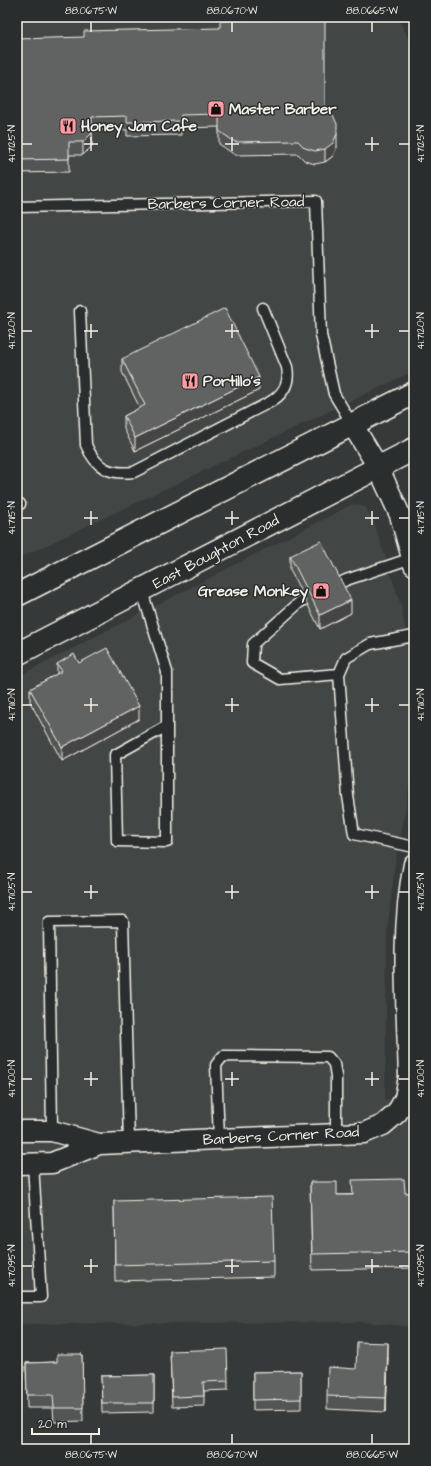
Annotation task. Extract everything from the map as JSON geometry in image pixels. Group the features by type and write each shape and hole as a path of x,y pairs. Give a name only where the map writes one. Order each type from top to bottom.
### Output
{"main road":[{"path":"17,594 414,393"},
{"name":"East Boughton Road","path":"17,654 414,449"}],"street":[{"name":"Barbers Corner Road","path":"352,424 378,467 400,515 413,561"},
{"name":"Barbers Corner Road","path":"17,1131 52,1131 99,1144 364,1133 383,1125 397,1113 405,1098 409,1077 406,936 409,891 414,864"},
{"name":"Barbers Corner Road","path":"25,1164 52,1163 99,1144"}],"lane":[{"name":"Barbers Corner Road","path":"17,207 316,201 321,335 334,394 352,424"},
{"path":"80,311 86,445 90,456 99,465 109,471 122,473 134,472 278,398 287,384 287,367 263,308"},
{"path":"339,674 280,679 252,663 252,644 300,602 346,580 413,561"},
{"path":"142,590 167,672 167,726 167,842 117,841 115,756 167,726"},
{"path":"414,636 370,644 346,658 339,674 348,796 354,834 414,847"},
{"path":"52,1131 49,922 123,921 129,1143"},
{"path":"219,1139 216,1065 223,1056 328,1057 334,1064 336,1076 336,1134"},
{"path":"17,1297 42,1297 25,1164"}],"shaded area":[{"path":"17,17 398,17 414,51 414,371 17,559"},
{"path":"353,504 365,507 374,522 401,606 414,680 413,768 395,863 387,933 385,1100 414,1101 414,1327 363,1322 17,1324 17,677"}],"building":[{"path":"325,18 325,109 333,115 337,124 337,134 333,143 325,149 315,151 305,148 298,141 235,142 219,131 219,114 181,115 181,121 127,122 127,116 92,117 92,133 83,142 69,142 69,159 17,160 17,39 84,37 84,31 220,28 220,21"},
{"name":"Portillo's","path":"225,308 259,377 135,438 124,416 145,405 122,359"},
{"name":"Grease Monkey","path":"321,541 351,600 320,615 290,556"},
{"path":"107,648 139,706 62,747 30,689 62,671 57,664 74,654 79,663"},
{"path":"404,1179 405,1193 414,1193 414,1252 312,1254 310,1182 337,1182 337,1195 353,1195 352,1180"},
{"path":"272,1197 274,1261 115,1265 114,1201"},
{"path":"357,1342 388,1343 386,1398 327,1396 328,1367 356,1369"},
{"path":"227,1349 228,1381 203,1382 204,1396 172,1397 170,1351"},
{"path":"57,1354 82,1354 83,1408 54,1408 53,1395 27,1395 26,1363 57,1362"},
{"path":"301,1371 301,1399 253,1400 253,1372"},
{"path":"154,1375 154,1403 102,1403 101,1376"}],"place":[{"name":"Master Barber","path":"216,109"},
{"name":"Honey Jam Cafe","path":"68,126"},
{"name":"Portillo's","path":"190,381"},
{"name":"Grease Monkey","path":"321,591"}]}
